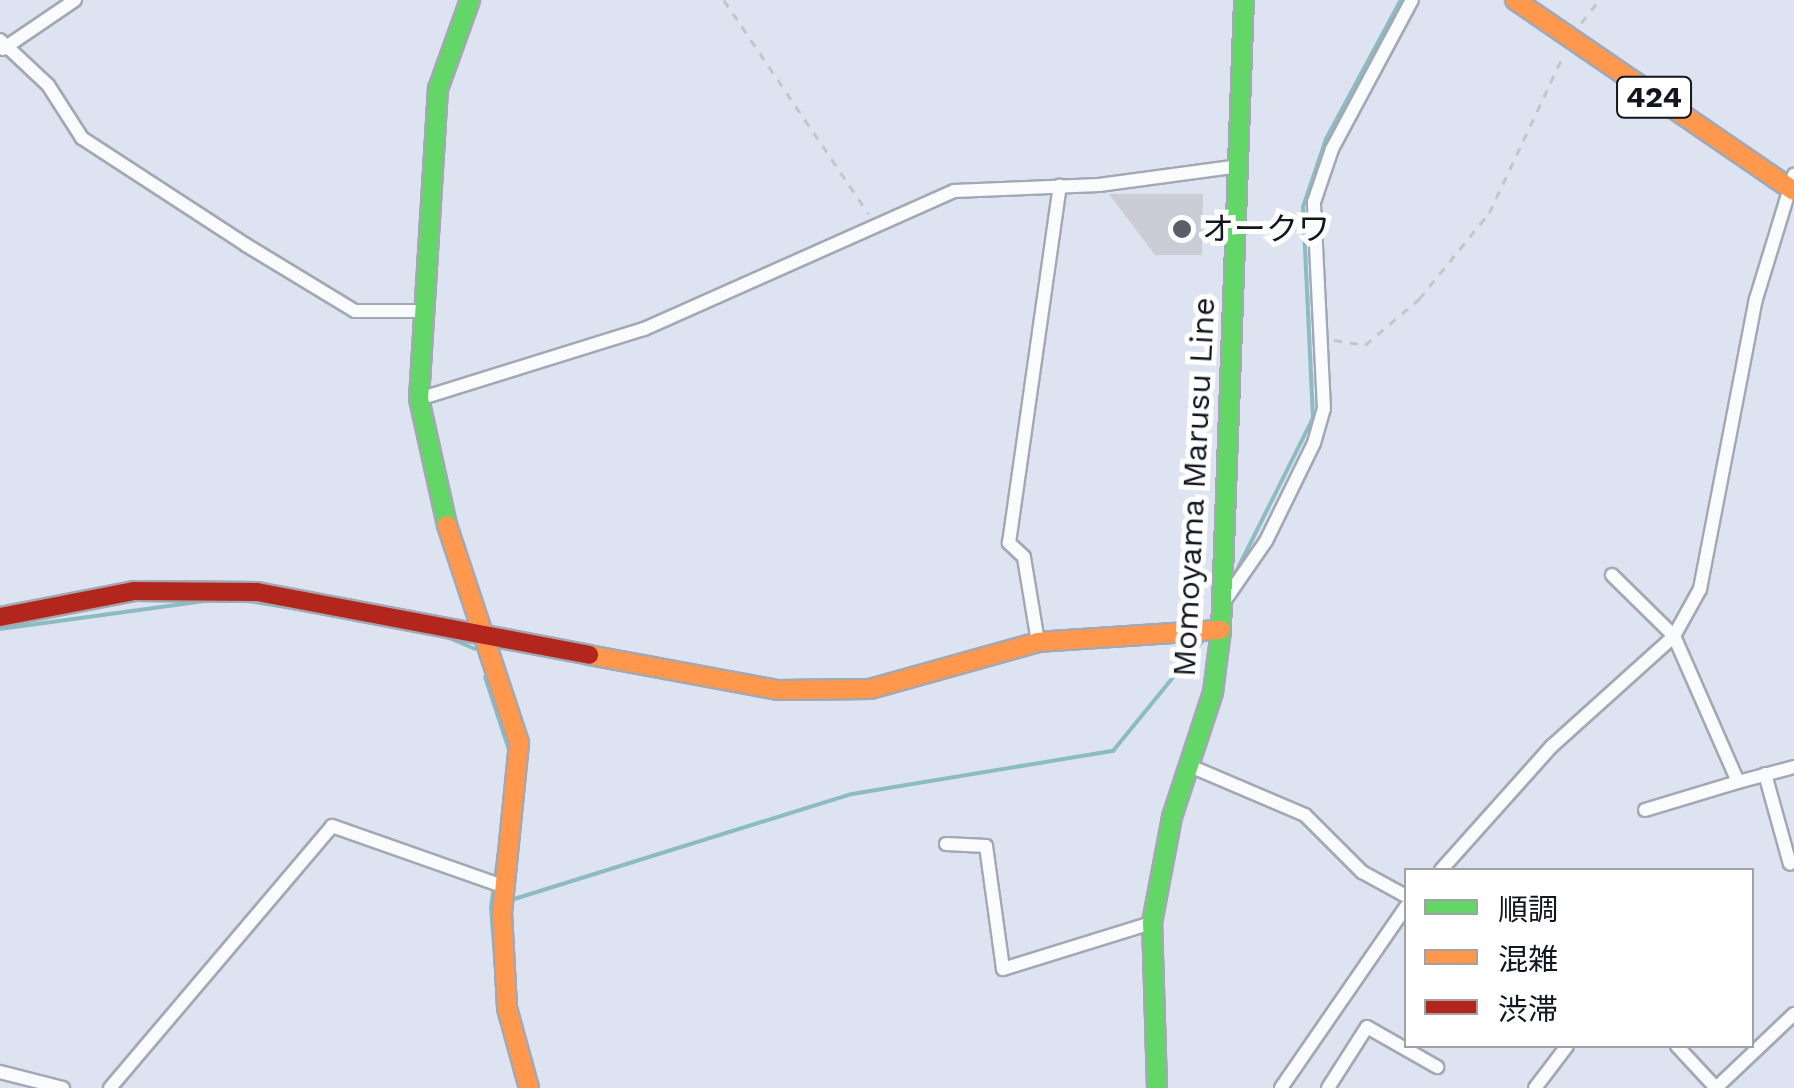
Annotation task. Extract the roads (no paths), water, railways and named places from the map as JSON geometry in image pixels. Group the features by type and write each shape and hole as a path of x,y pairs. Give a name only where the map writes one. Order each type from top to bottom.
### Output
{"main road":[{"path":"470,0 438,88 419,399 426,454 478,634 519,743 502,886 506,1008 529,1088"},
{"name":"Momoyama Marusu Line","path":"1157,1088 1152,923 1221,630 1244,0"},
{"name":"424","path":"1515,0 1791,184"},
{"path":"0,617 196,588 309,599 778,690 870,689 1038,642 1221,630"}],"street":[{"path":"75,0 2,46 48,85 82,138 355,311 422,311"},
{"path":"1222,604 1266,541 1314,443 1324,409 1314,202 1332,149 1412,0"},
{"path":"419,399 644,330 954,191 1060,186 1240,166"},
{"path":"1443,868 1552,746 1674,636 1700,590 1791,184"},
{"path":"1038,642 1024,557 1009,542 1060,186"},
{"path":"1612,575 1674,636 1738,782"},
{"path":"1190,766 1305,815 1362,872 1404,895"},
{"path":"1644,810 1794,767"},
{"path":"1764,774 1790,864"},
{"path":"110,1088 332,826 502,886"},
{"path":"946,844 986,846 1003,969 1152,923"},
{"path":"1280,1088 1404,910"},
{"path":"1679,1048 1716,1088 1794,1014"},
{"path":"1328,1088 1367,1028 1437,1068"},
{"path":"1534,1088 1565,1048"},
{"path":"0,1072 63,1088"}],"waterway":[{"path":"1233,578 1313,418 1303,207 1326,139 1401,0"},
{"path":"0,629 212,600"},
{"path":"241,600 311,611"},
{"path":"447,637 475,649"},
{"path":"511,900 852,794 1113,751 1206,637"},
{"path":"485,677 510,753"},
{"path":"498,996 491,907 501,837"},
{"path":"508,1044 520,1088"}],"place":[{"name":"オークワ","path":"1182,229"}]}
